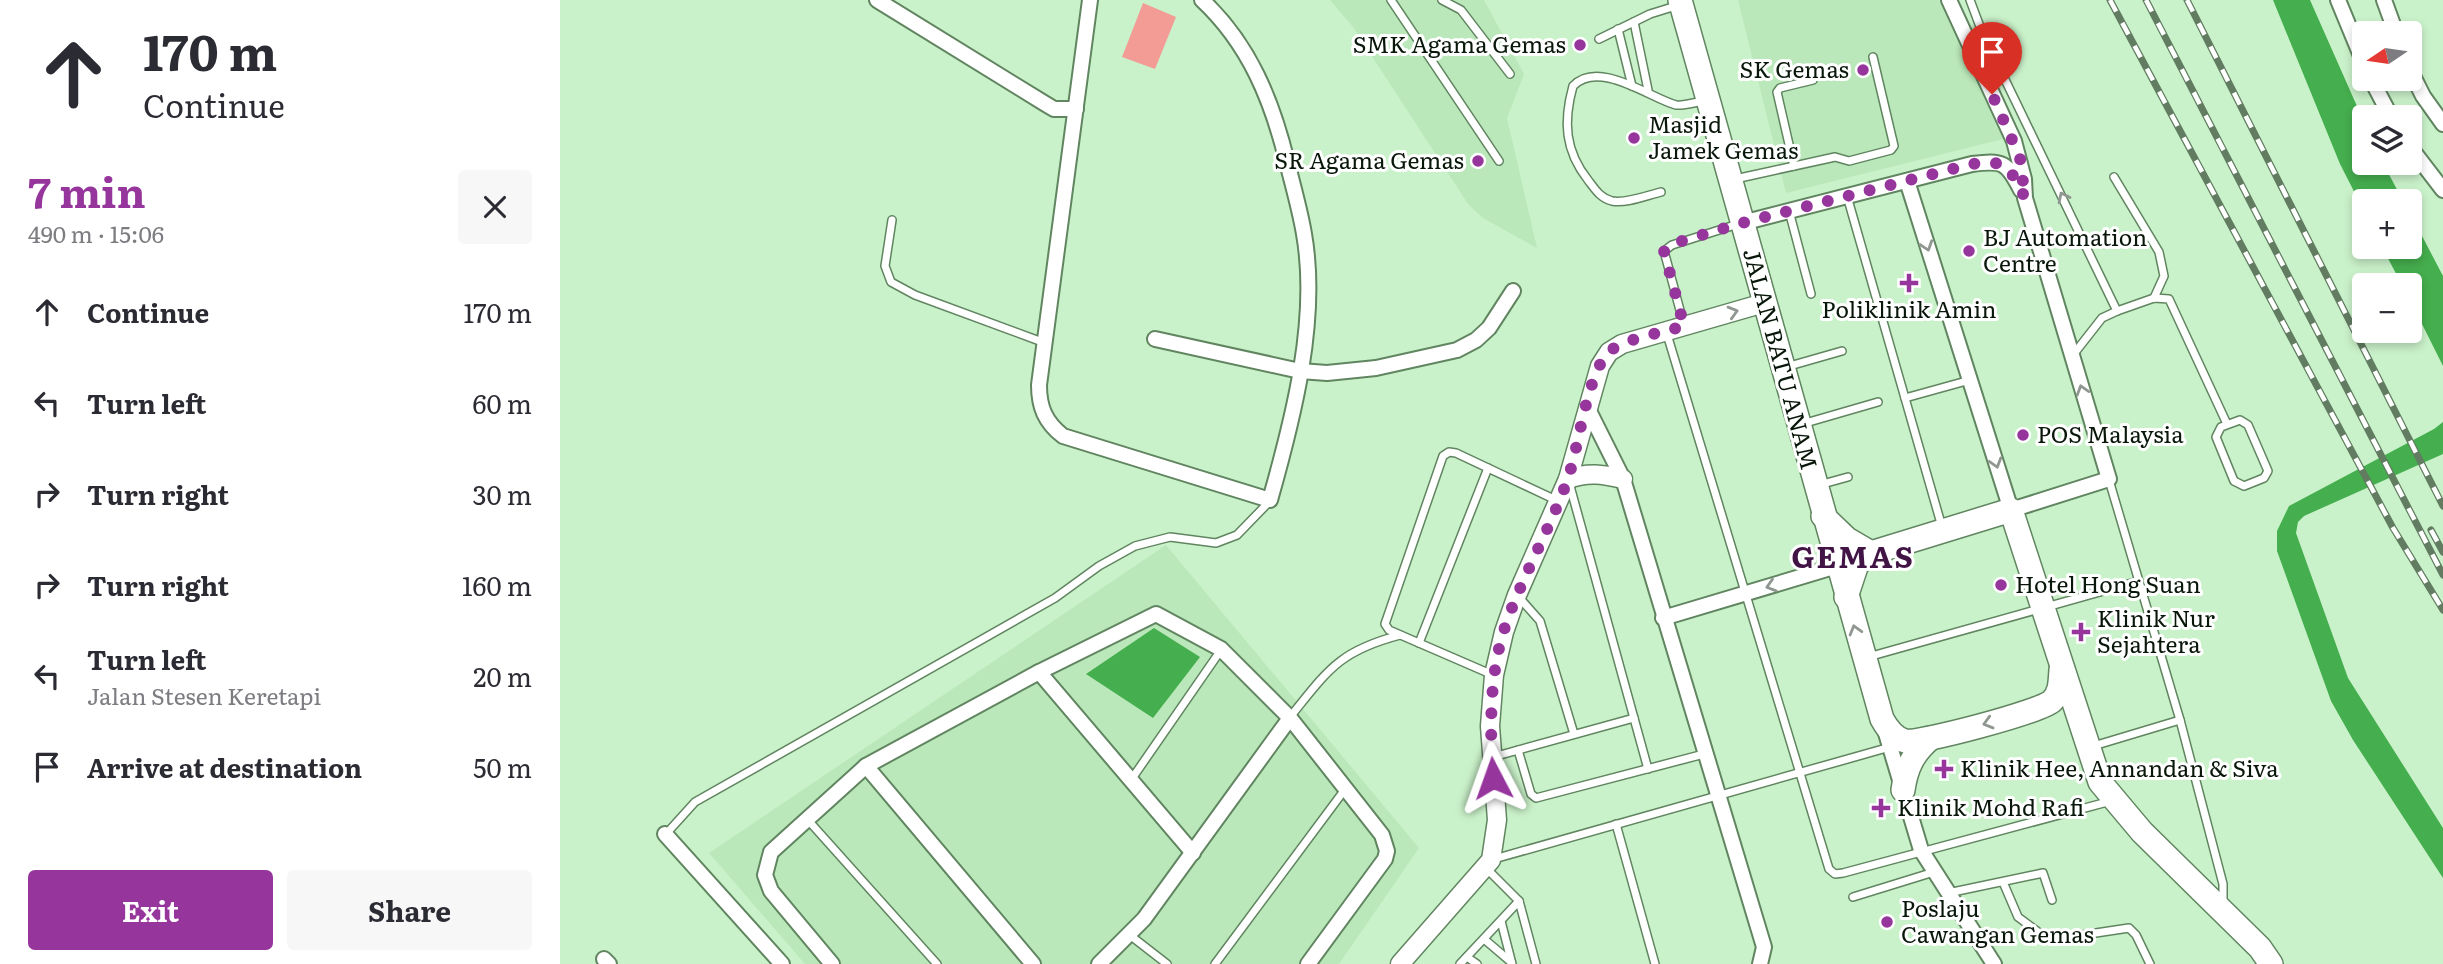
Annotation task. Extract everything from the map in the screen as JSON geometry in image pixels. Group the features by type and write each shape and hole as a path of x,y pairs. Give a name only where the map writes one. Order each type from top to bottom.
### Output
{"highway":[{"name":"JALAN BATU ANAM","path":"1681,2 1882,719"},
{"path":"1846,597 1857,564 1871,554 2011,510 2061,670 2100,782 2112,800 2260,948 2271,964"},
{"path":"1823,516 1847,538 1871,554"},
{"path":"2044,707 2058,693 2061,670"},
{"path":"1882,719 1889,731 1905,741 1931,738 2044,707 2057,710 2071,720 2084,740"},
{"path":"1903,790 1906,772 1913,757 1931,738"}],"street":[{"path":"877,0 1054,109 1076,109"},
{"path":"1090,0 1039,402 1052,428 1063,436 1270,500 1292,423 1300,371 1307,301 1307,256 1281,139 1260,78 1223,20 1202,0"},
{"path":"1949,0 2014,141 2024,178 2025,198"},
{"path":"2339,0 2352,33"},
{"path":"2384,0 2392,21"},
{"path":"2420,91 2443,124"},
{"path":"1742,223 1907,181 1996,161 2008,166 2025,198 2109,479 2011,510 1907,181"},
{"path":"2422,162 2442,186"},
{"path":"1155,339 1300,371 1327,373 1376,368 1457,350 1484,335 1513,291"},
{"path":"1401,964 1488,864 1496,820 1492,757 1494,675 1504,632 1517,595 1568,479 1596,373 1609,352 1622,345 1764,303"},
{"path":"1587,407 1623,479 1764,947 1760,964"},
{"path":"1568,479 1601,473 1623,479"},
{"path":"1663,618 1837,566"},
{"path":"832,964 777,902 765,875 771,852 866,766 1039,672 1156,614 1221,649 1290,718 1382,835 1387,851 1385,859 1308,964"},
{"path":"1039,672 1192,853"},
{"path":"1099,964 1130,936 1290,718"},
{"path":"1882,719 1921,850 1994,964"},
{"path":"866,766 1033,964"},
{"path":"665,835 782,964"}],"lane":[{"path":"1391,0 1499,161"},
{"path":"1442,0 1461,10 1510,74"},
{"path":"1970,0 1982,32 2117,311"},
{"path":"1599,39 1681,2"},
{"path":"1633,22 1648,90"},
{"path":"1618,29 1632,86"},
{"path":"1730,180 1835,157 1849,161 1893,148 1873,57"},
{"path":"1661,192 1616,202 1601,197 1577,166 1569,148 1566,137 1571,94 1577,83 1596,77 1648,90 1678,105 1708,100"},
{"path":"1794,166 1777,92 1780,88 1813,80"},
{"path":"2113,177 2159,252 2164,276 2154,298"},
{"path":"1847,196 1943,531"},
{"path":"1790,211 1811,294"},
{"path":"892,219 885,266 891,282 915,295 1045,343"},
{"path":"1684,326 1664,251 1672,244 1742,223"},
{"path":"2072,356 2102,318 2154,298 2169,299 2227,424"},
{"path":"1666,331 1829,869 1835,874 2112,800"},
{"path":"1782,368 1842,351"},
{"path":"1905,398 1970,380"},
{"path":"1798,426 1878,402"},
{"path":"2240,420 2248,425 2268,467 2267,475 2244,486 2236,484 2216,437 2218,430 2227,424 2240,420"},
{"path":"1494,675 1389,630 1385,616 1443,456 1452,452 1558,501"},
{"path":"1419,643 1488,468"},
{"path":"1815,486 1848,477"},
{"path":"1568,479 1648,769"},
{"path":"2109,479 2180,720 2223,884 2223,911"},
{"path":"665,835 695,802 1055,598 1098,566 1135,547 1170,537 1216,543 1237,535 1270,500"},
{"path":"1864,658 2139,581"},
{"path":"1517,595 1541,621 1574,734"},
{"path":"1290,718 1333,664 1366,644 1401,635"},
{"path":"1131,780 1221,649"},
{"path":"1492,757 1634,718"},
{"path":"2084,740 2180,720"},
{"path":"1536,964 1519,901 1488,864 1616,824 1890,747"},
{"path":"1518,750 1531,794 1536,798 1704,754"},
{"path":"1215,964 1346,788"},
{"path":"807,819 937,964"},
{"path":"1616,824 1656,964"},
{"path":"1853,897 1934,872"},
{"path":"1947,893 2043,873 2052,900"},
{"path":"2003,882 2018,917 2042,936 2060,941 2129,928 2136,935 2150,964"},
{"path":"1460,964 1519,901"},
{"path":"1501,921 1512,963"},
{"path":"1130,936 1167,964"},
{"path":"1484,939 1512,963"},
{"path":"1467,957 1477,964"}],"shaded area":[{"name":"SR Agama Gemas","path":"1330,0 1484,0 1524,74 1507,118 1537,248 1483,218 1468,204 1353,27"},
{"name":"SK Gemas","path":"1738,0 1939,0 2003,139 1786,193"},
{"path":"2273,0 2310,0 2356,105 2352,105 2352,175 2389,175 2397,189 2353,189"},
{"path":"1143,3 1176,17 1155,69 1122,57"},
{"path":"2422,236 2443,276 2443,366 2422,324 2422,273 2396,273 2388,259 2422,259"},
{"path":"2443,422 2443,454 2304,516 2298,522 2296,533 2348,678 2443,828 2443,878 2353,740 2331,701 2277,551 2277,531 2289,506"},
{"path":"1166,545 1419,848 1339,964 805,964 709,853"},
{"path":"1154,628 1200,657 1153,718 1086,674"}],"railway":[{"path":"2110,0 2393,528 2443,610"},
{"path":"2146,0 2443,575"},
{"path":"2187,0 2443,506"},
{"path":"2431,530 2443,552"}],"place":[{"name":"SMK Agama Gemas","path":"1580,45"},
{"name":"SK Gemas","path":"1863,70"},
{"name":"Masjid Jamek Gemas","path":"1634,138"},
{"name":"SR Agama Gemas","path":"1478,161"},
{"name":"BJ Automation Centre","path":"1969,251"},
{"name":"Poliklinik Amin","path":"1909,283"},
{"name":"POS Malaysia","path":"2023,435"},
{"name":"Hotel Hong Suan","path":"2001,585"},
{"name":"Klinik Nur Sejahtera","path":"2081,632"},
{"name":"Klinik Hee, Annandan & Siva","path":"1944,769"},
{"name":"Klinik Mohd Rafi","path":"1881,808"},
{"name":"Poslaju Cawangan Gemas","path":"1887,922"}],"district":[{"name":"GEMAS","path":"1853,558"}],"route":[{"path":"1493,778 1490,726 1494,675 1504,632 1517,595 1568,479 1596,373 1609,352 1622,345 1684,326 1664,251 1672,244 1742,223 1972,164 1996,161 2008,166 2025,198 2020,158 1992,94"}]}
